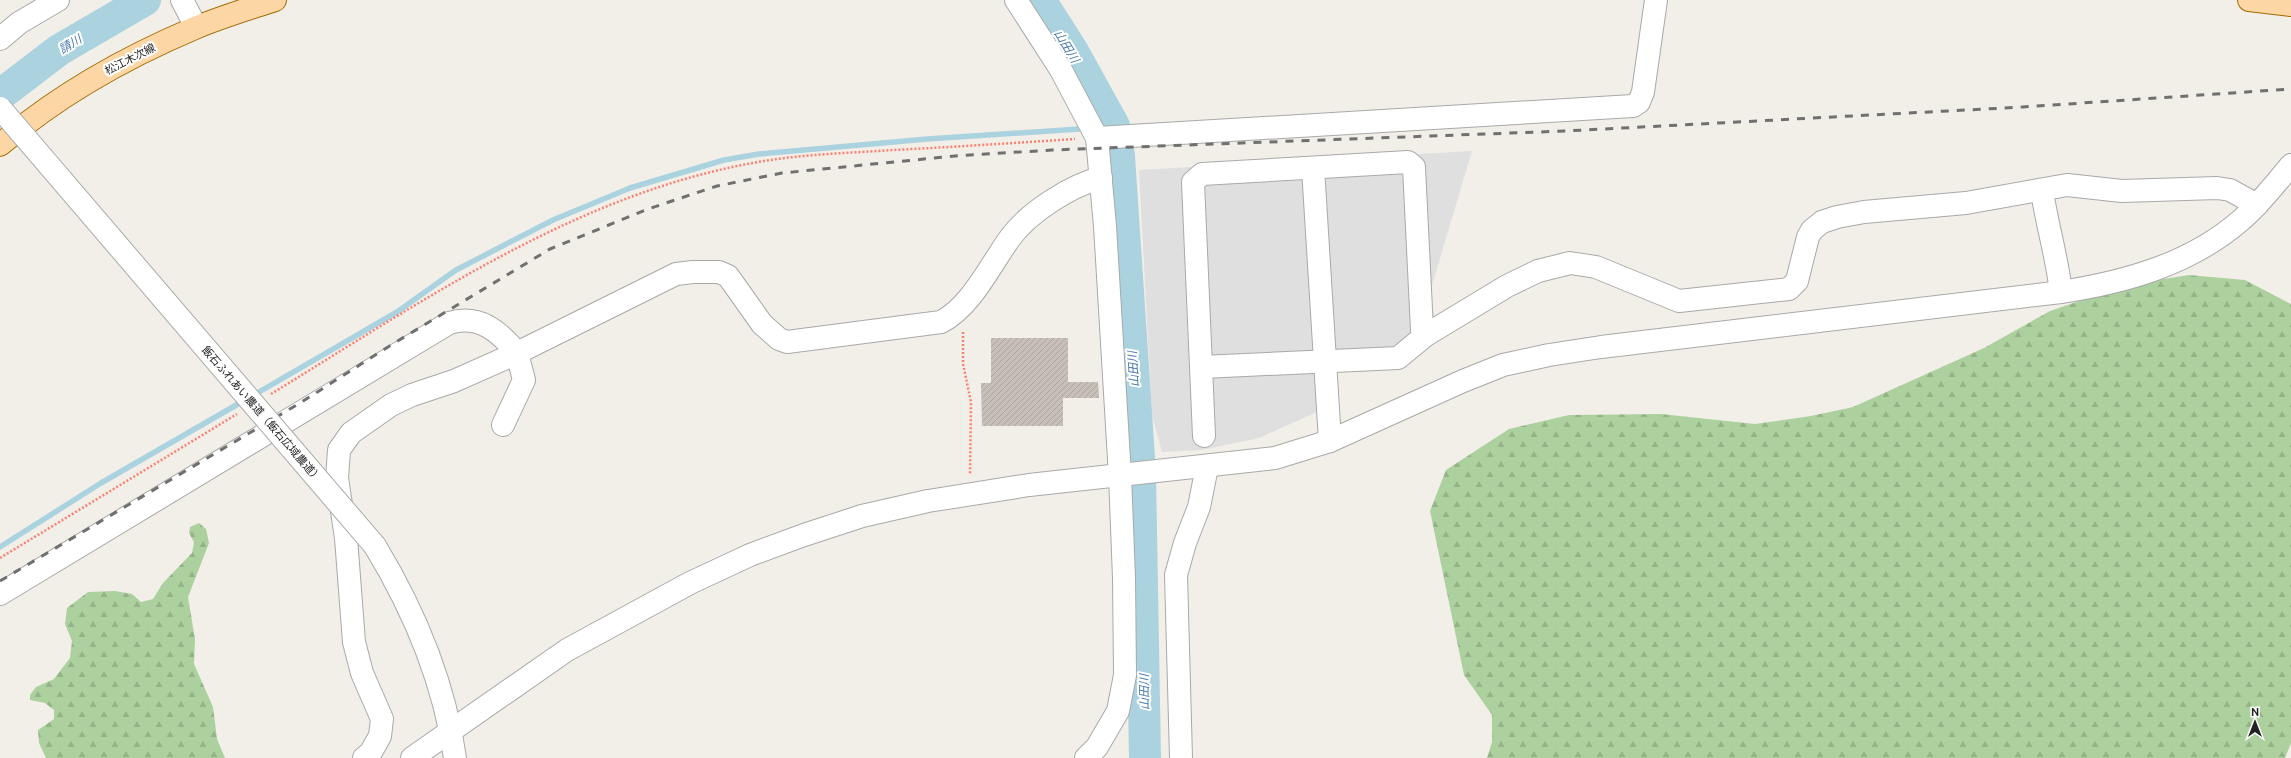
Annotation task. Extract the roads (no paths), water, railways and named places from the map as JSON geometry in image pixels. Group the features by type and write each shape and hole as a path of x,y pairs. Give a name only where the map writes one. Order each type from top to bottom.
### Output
{"main road":[{"name":"松江木次線","path":"0,145 39,113 84,83 135,55 196,27 275,0"},
{"path":"2249,0 2291,5"}],"street":[{"path":"0,39 20,23 58,0"},
{"path":"182,0 196,27"},
{"path":"1016,0 1061,70 1110,137 1101,178 1133,475 1124,578 1123,694 1118,711 1110,727 1097,747 1086,758"},
{"path":"1110,137 1633,106 1639,102 1643,92 1656,0"},
{"name":"飯石ふれあい農道（飯石広域農道）","path":"0,108 375,546 392,574 426,643 439,679 451,730 455,758"},
{"path":"1204,436 1193,182 1202,174 1408,162 1414,168 1422,330 1426,335"},
{"path":"412,758 567,650 690,583 750,555 862,516 928,501 1029,485 1207,467 1275,458 1330,441 1470,378 1503,366 1549,355 1601,347 2061,292 2123,280 2182,259 2217,239 2241,221 2291,165"},
{"path":"1313,168 1330,441"},
{"path":"364,758 371,752 380,736 382,719 358,663 354,642 346,538 337,478 339,450 351,433 391,405 412,395 454,381 517,353 676,274 693,272 719,272 728,276 762,324 779,339 787,342 941,322 950,317 964,304 1011,236 1027,220 1039,210 1067,192 1088,181 1101,178"},
{"path":"1202,367 1398,358 1426,335 1507,286 1556,265 1570,263 1596,267 1679,301 1789,289 1796,281 1808,237 1812,230 1822,222 1837,217 1864,212 1966,203 2042,191 2067,185 2122,191 2217,188 2235,192 2256,205"},
{"path":"2042,191 2048,225 2057,257 2061,292"},
{"path":"0,594 449,323 461,319 484,324 503,336 517,353 524,380 504,425"},
{"path":"1181,758 1176,575 1185,543 1199,507 1207,467"}],"waterway":[{"name":"請川","path":"0,95 59,50 145,0"},
{"name":"山田川","path":"1040,0 1072,50 1114,126 1119,156 1140,473 1145,758"},
{"name":"山田川","path":"1105,126 1114,126"},
{"path":"252,396 397,312 456,270 553,220 630,188 724,160 759,154 927,139 1080,129"},
{"path":"0,547 101,483 245,400"}],"railway":[{"path":"0,581 300,403 391,345 550,249 648,209 717,186 782,173 955,156 1052,150 1566,131 2023,107 2291,89"}]}
